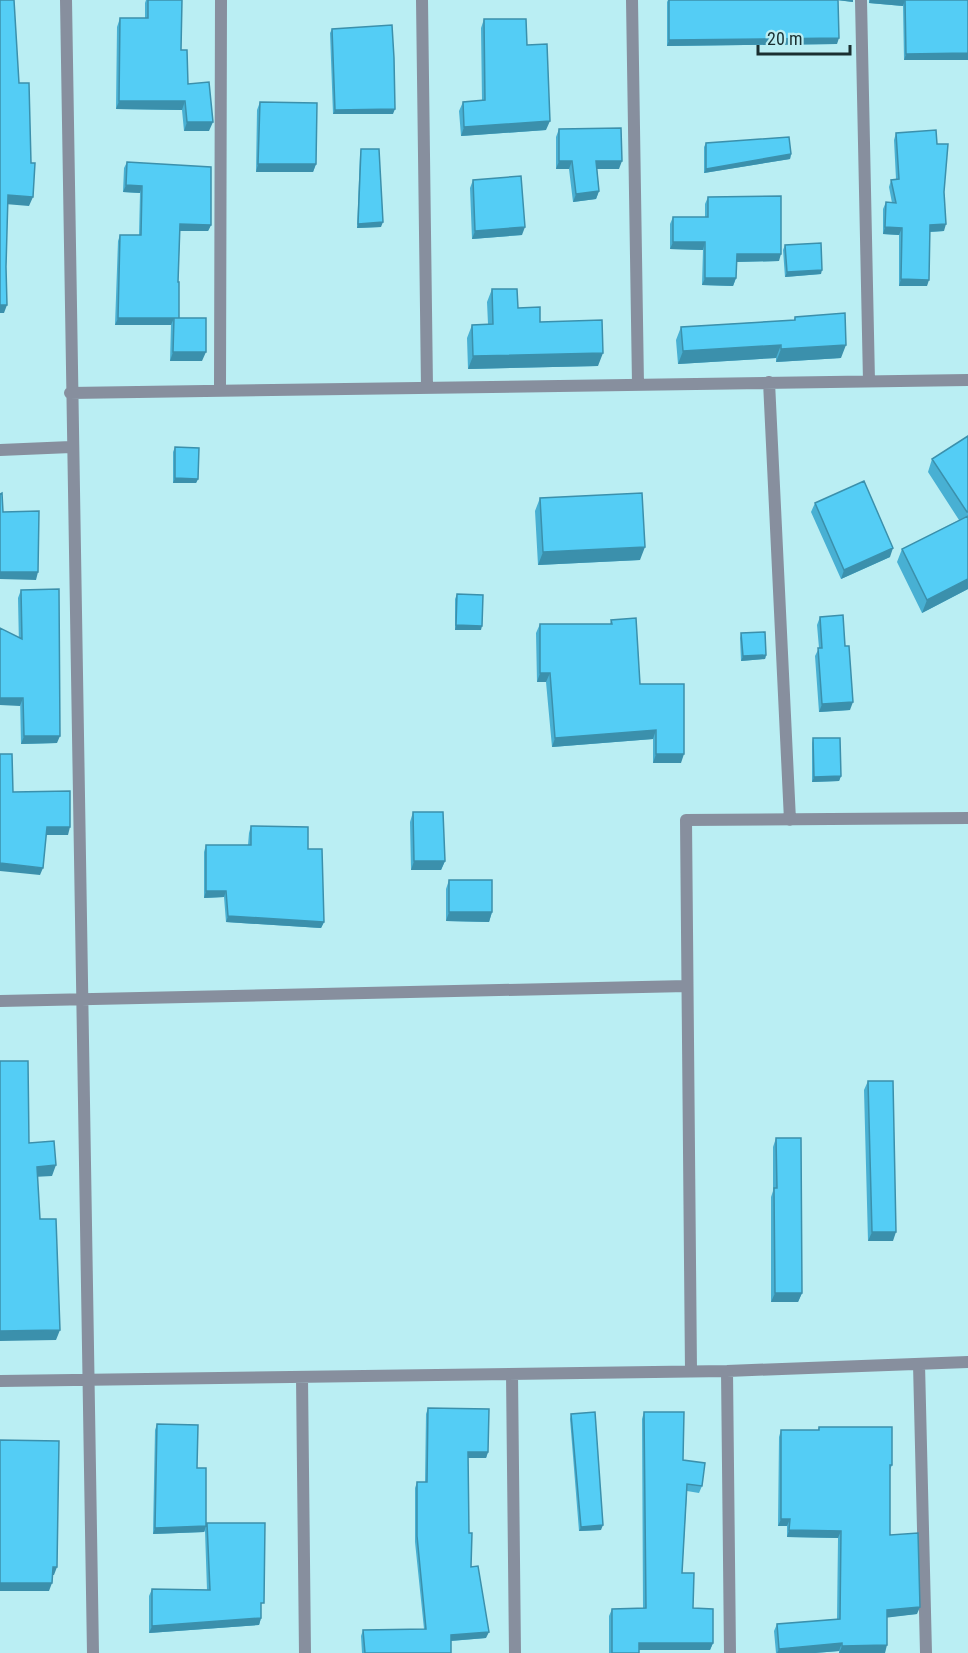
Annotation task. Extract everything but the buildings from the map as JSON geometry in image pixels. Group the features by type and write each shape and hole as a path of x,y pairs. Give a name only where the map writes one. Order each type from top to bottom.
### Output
{"street":[{"path":"66,0 70,393 93,1653"},
{"path":"219,390 221,0"},
{"path":"422,0 427,387"},
{"path":"632,0 638,384"},
{"path":"861,0 869,381"},
{"path":"70,393 968,380"},
{"path":"769,382 790,820"},
{"path":"0,450 71,447"},
{"path":"691,1371 686,820 968,818"},
{"path":"0,1000 687,986"},
{"path":"0,1381 727,1371 968,1362"},
{"path":"919,1364 926,1653"},
{"path":"727,1371 730,1653"},
{"path":"512,1374 515,1653"},
{"path":"302,1377 305,1653"}]}
